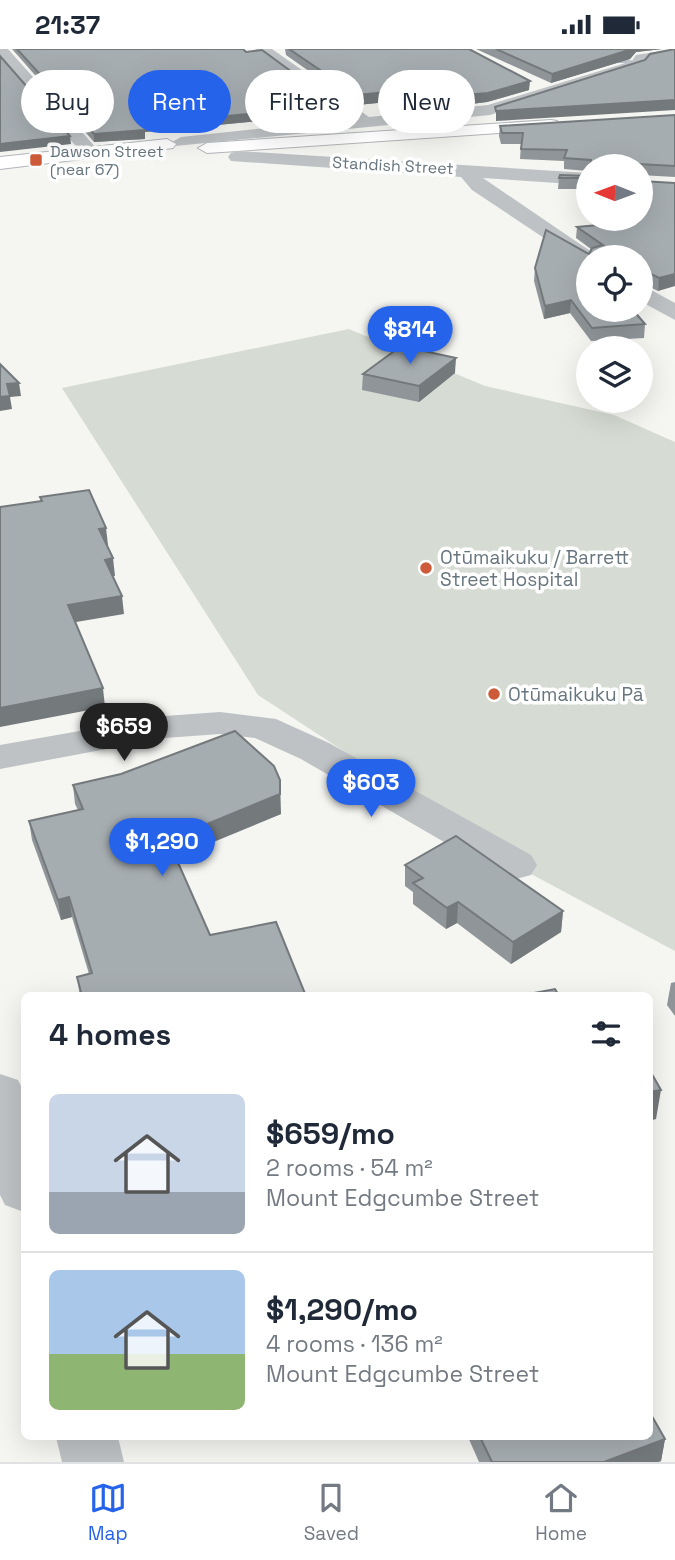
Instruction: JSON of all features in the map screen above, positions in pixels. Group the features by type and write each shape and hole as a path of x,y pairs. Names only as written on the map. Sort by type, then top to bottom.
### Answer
{"street":[{"path":"0,49 96,153"},
{"path":"262,49 367,124"},
{"path":"0,163 173,147 490,110 638,64 641,58 675,51"},
{"path":"529,81 551,92"},
{"path":"173,147 203,149 571,124"},
{"path":"203,149 265,135"},
{"name":"Standish Street","path":"203,149 576,178"},
{"path":"465,169 479,186 576,249"},
{"path":"653,300 675,313"},
{"path":"0,757 165,727 243,723 281,733 516,865"},
{"path":"0,1093 21,1177"},
{"path":"88,1440 93,1462"}],"shaded area":[{"name":"Otūmaikuku / Barrett Street Hospital","path":"349,329 485,386 576,406 576,413 614,415 675,442 675,951 533,875 258,695 62,388"}],"building":[{"path":"17,49 262,50 289,70 245,70 245,114 231,116 231,70 128,70 128,131 114,132 114,70 36,70"},
{"path":"289,49 469,49 530,81 475,94 475,70 378,70 378,93 364,94 364,70 320,70"},
{"path":"496,49 632,49 552,74"},
{"path":"675,49 675,100 496,111 495,107 645,60 650,54"},
{"path":"0,56 21,80 21,133 67,133 70,136 0,144"},
{"path":"675,115 675,166 653,165 653,154 576,154 576,159 564,158 567,150 521,149 523,133 502,133 500,126"},
{"path":"560,175 576,176 576,178 559,178"},
{"path":"653,182 675,183 675,274 659,278 653,275 653,245 603,245 583,231 653,231"},
{"path":"546,230 576,247 576,307 571,300 545,306 535,268"},
{"path":"588,322 645,324 592,328"},
{"path":"401,346 456,358 419,386 363,374"},
{"path":"0,364 19,383 7,384 10,396 0,397"},
{"path":"89,490 106,528 99,529 113,558 105,560 122,596 68,605 103,688 0,708 0,507 42,501 40,497"},
{"path":"235,731 274,766 280,780 280,794 168,840 210,935 276,922 304,992 81,992 77,977 92,973 69,897 58,900 29,821 83,809 73,785 121,774"},
{"path":"456,836 563,911 513,942 458,902 447,908 413,883 423,878 405,865"},
{"path":"653,1076 661,1090 653,1091"},
{"path":"653,1418 665,1439 604,1462 492,1462 481,1440 653,1440"}],"waterway":[{"path":"603,60 675,64"}],"place":[{"name":"Dawson Street (near 67)","path":"36,160"},
{"name":"Otūmaikuku / Barrett Street Hospital","path":"426,568"},
{"name":"Otūmaikuku Pā","path":"494,694"}]}
